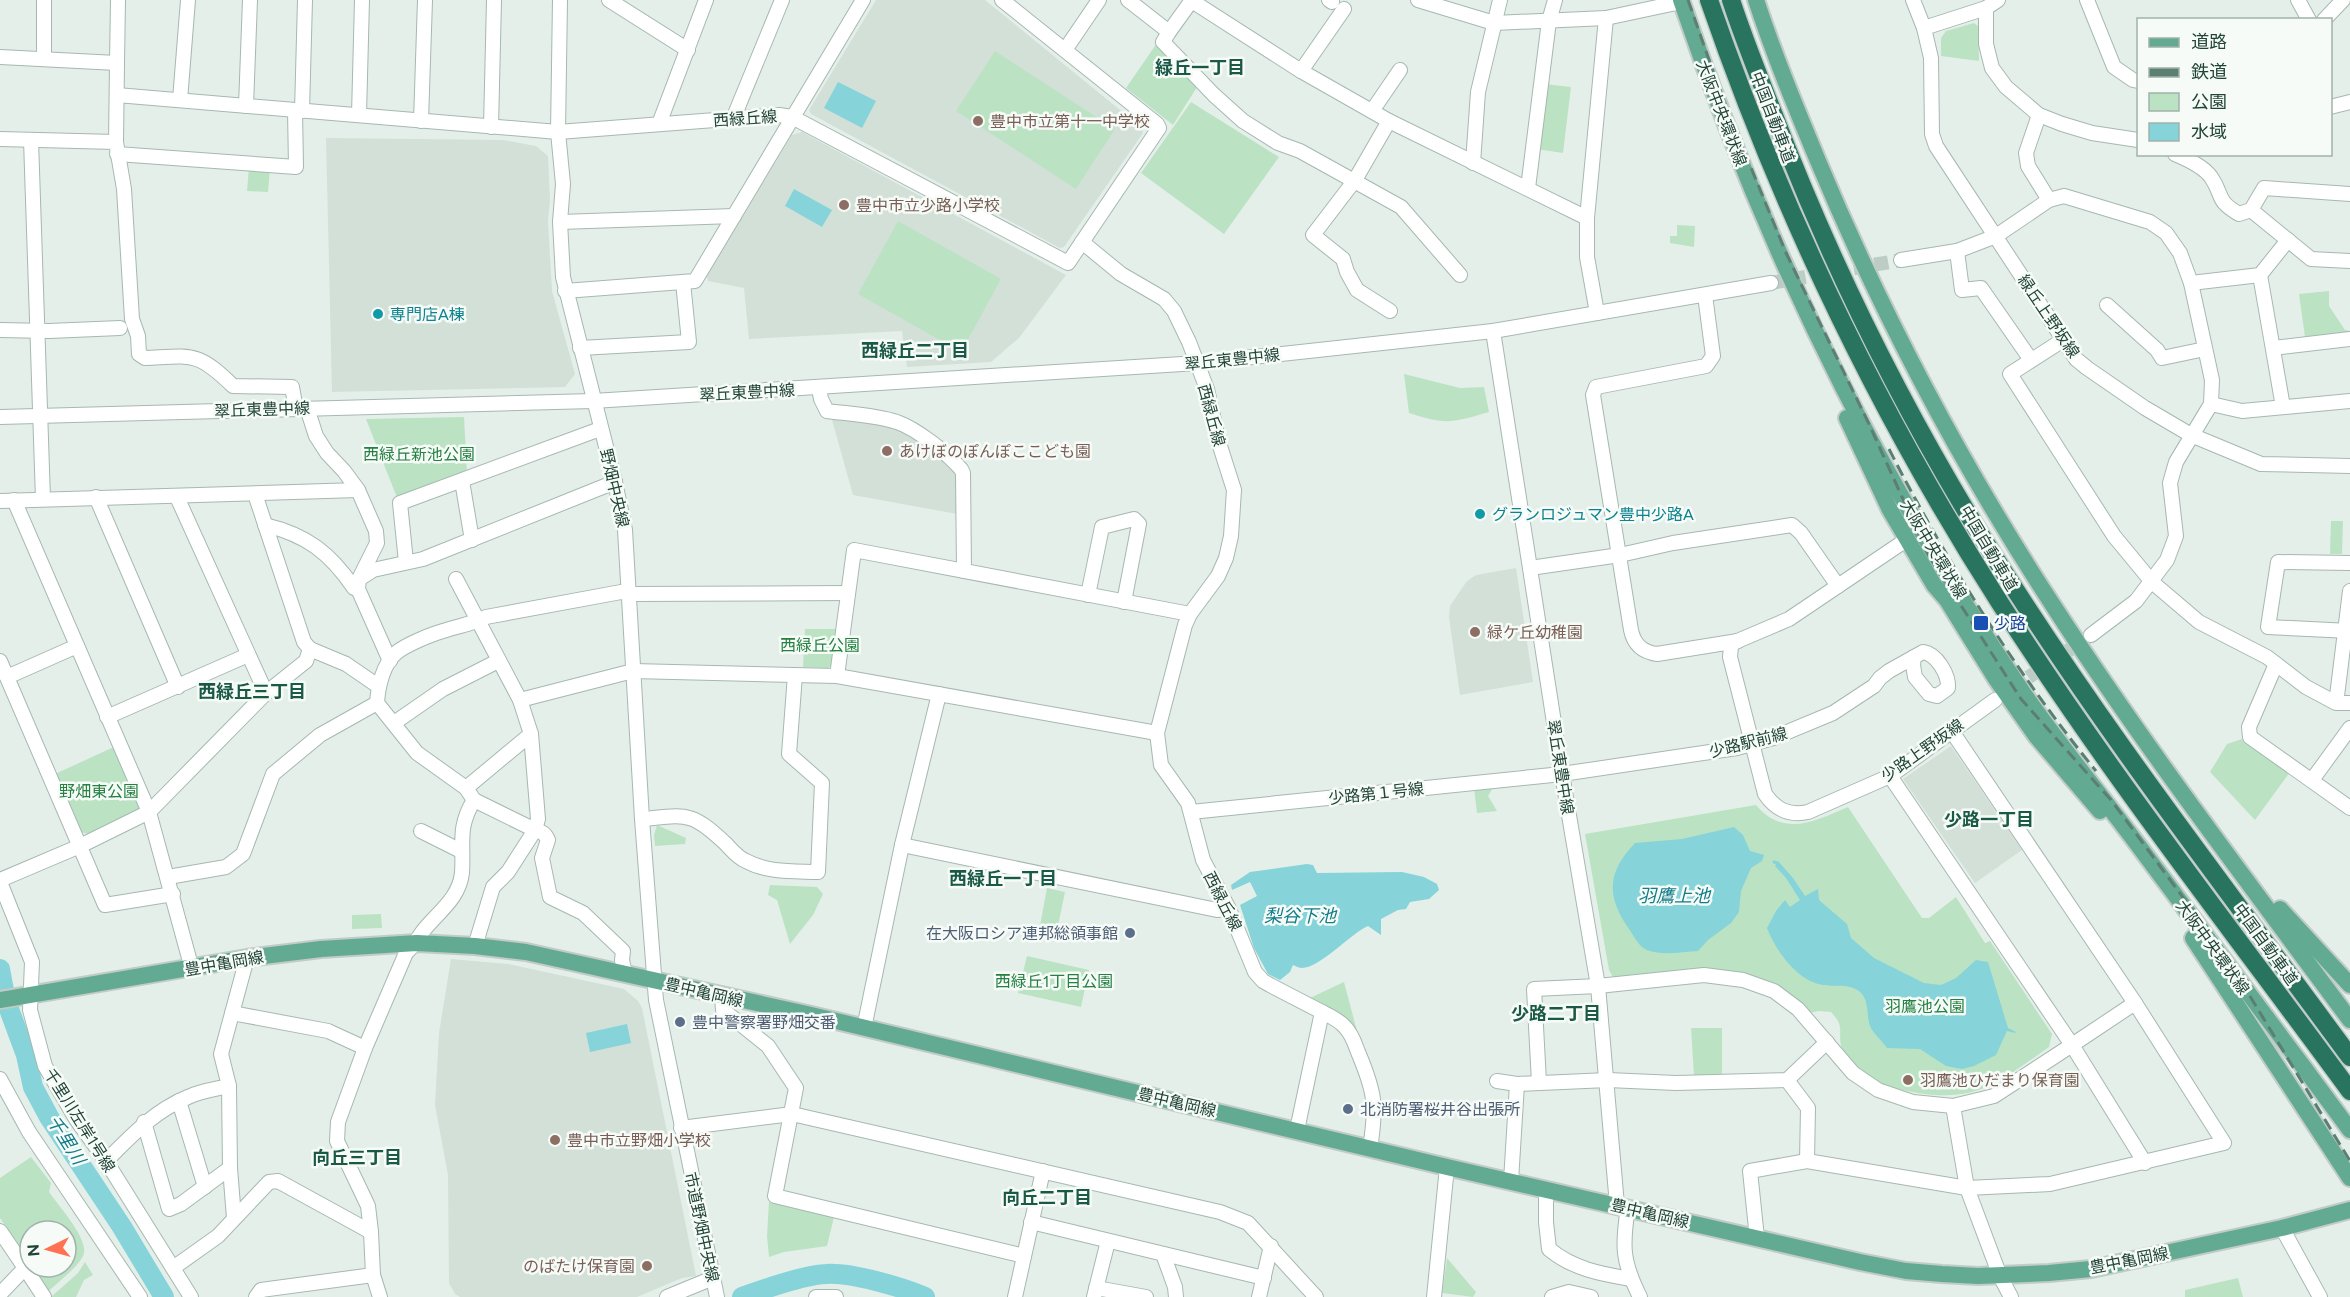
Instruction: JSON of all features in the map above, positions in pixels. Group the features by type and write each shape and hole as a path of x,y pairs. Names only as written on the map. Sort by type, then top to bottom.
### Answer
{"highway":[{"name":"中国自動車道","path":"1709,0 1754,122 1809,254 1858,356 1931,490 2001,604 2094,741 2350,1091"},
{"name":"中国自動車道","path":"1731,0 1795,171 1844,281 1950,484 2075,680 2350,1058"}],"main road":[{"path":"1756,0 1791,97 1875,291 1969,470 2058,613 2350,1020"},
{"name":"大阪中央環状線","path":"1681,1 1742,168 1781,260 1866,430 1935,553 2025,694 2350,1130"},
{"path":"1800,299 1832,390 1906,540 1934,585 1953,608 2000,685 2036,736 2098,810 2131,836"},
{"path":"2223,846 2350,986"},
{"path":"2154,867 2200,949 2350,1178"},
{"name":"豊中亀岡線","path":"0,1000 247,958 368,945 417,943 526,952 864,1028 1447,1167 1906,1271 2000,1276 2091,1269 2282,1228 2350,1210"}],"street":[{"path":"44,0 44,59"},
{"path":"118,0 117,148 124,189 132,319 138,336 139,354 145,358 191,357 210,364 233,386 292,387 316,436 358,490 376,531 377,543 359,584 390,661"},
{"path":"180,100 188,0"},
{"path":"246,106 250,0"},
{"path":"0,139 117,148 296,167 305,0"},
{"path":"359,115 362,0"},
{"path":"421,121 425,0"},
{"path":"491,127 494,0"},
{"name":"野畑中央線","path":"560,0 558,132 563,184 560,222 565,291 615,482 625,530 654,980"},
{"path":"609,0 688,50"},
{"path":"659,124 706,0"},
{"path":"733,119 782,0"},
{"path":"565,291 695,281 863,0"},
{"path":"1002,0 1157,124 1159,128 1082,242"},
{"path":"1065,50 1099,0"},
{"path":"1128,0 1169,32"},
{"path":"1418,0 1494,23 1606,18 1681,1"},
{"path":"1473,163 1478,92 1500,0"},
{"path":"1528,188 1549,21 1555,0"},
{"name":"緑丘上野坂線","path":"1912,0 1924,28 1931,58 1932,134 1936,146 2076,359 2145,408 2191,435 2261,464 2350,466"},
{"path":"2087,0 2114,67 2137,81"},
{"path":"2298,0 2308,18"},
{"path":"2326,18 2343,0"},
{"path":"1460,275 1401,207 1300,151 1278,143 1243,121 1214,95 1163,42 1192,1 1301,70 1389,121 1587,218"},
{"path":"1301,70 1335,4"},
{"path":"1924,28 1992,4 1986,44 1992,68 2007,87 2039,115 2092,133 2137,140"},
{"path":"1597,313 1587,257 1587,218 1606,18"},
{"path":"0,57 117,63"},
{"path":"1372,111 1400,70"},
{"name":"西緑丘線","path":"117,95 558,132 779,115 792,117 1068,263 1082,242 1121,274 1164,299 1174,311 1198,363 1207,389 1219,443 1232,480 1234,506 1230,542 1222,568 1190,614 1182,633 1157,734 1161,765 1184,796 1191,812 1203,860 1229,909 1258,977 1270,986 1322,1012 1340,1023 1349,1032 1369,1078 1375,1109 1370,1148"},
{"path":"2332,107 2350,102"},
{"path":"2039,115 2026,153 2028,166 2049,200"},
{"path":"1389,121 1355,180 1313,236 1343,259 1357,290 1390,311"},
{"path":"31,140 43,499"},
{"path":"2194,158 2210,176 2224,205 2239,214 2251,210 2264,188 2350,194"},
{"path":"1901,260 1957,251 1996,236 2049,200 2064,196 2150,222 2166,233 2180,253 2191,283 2212,380 2211,404 2176,462 2170,483 2176,536 2167,560 2152,582 2130,607 2091,635"},
{"path":"2251,210 2311,258 2350,261"},
{"path":"560,222 734,216"},
{"path":"2191,283 2260,275 2288,240"},
{"path":"1957,251 1962,290 1981,288 2031,360"},
{"path":"2260,275 2283,407"},
{"path":"580,348 688,342 683,282"},
{"name":"翠丘東豊中線","path":"0,417 593,400 819,388 1198,363 1492,331 1771,283"},
{"path":"1705,295 1713,356 1706,366 1596,387 1593,395 1631,630 1636,643 1657,654 1738,640 1789,619 1906,540"},
{"path":"2107,305 2157,350 2162,358 2205,349"},
{"path":"0,330 49,331 120,328"},
{"name":"翠丘東豊中線","path":"1492,331 1598,986 1622,1206 1625,1263 1633,1291"},
{"path":"2273,348 2350,339"},
{"path":"2063,340 2010,374 2115,536 2152,582 2199,622 2267,657 2306,687 2336,703 2350,703"},
{"path":"819,388 827,411 904,425 930,442 961,469 963,473 964,571"},
{"path":"2211,404 2242,411 2350,401"},
{"path":"406,562 399,503 600,429"},
{"path":"462,481 472,540"},
{"path":"265,525 286,530 309,541 334,560 354,588 373,570 423,560 615,482"},
{"path":"192,969 149,812 77,646 7,500 358,490"},
{"path":"255,494 304,642 310,649 346,664 378,686"},
{"path":"177,496 266,693"},
{"path":"96,497 178,687"},
{"path":"1088,595 1102,527 1134,519 1139,524 1124,602"},
{"path":"1530,568 1792,525 1801,533 1838,586"},
{"path":"837,676 854,550 1190,614"},
{"path":"2347,631 2268,627 2278,562 2350,563"},
{"path":"456,579 520,700 531,734 538,819 535,830 508,872 493,887 475,946"},
{"path":"2337,696 2347,631 2350,591"},
{"path":"625,974 623,951 593,920 550,897 542,858 548,840 542,832 470,794 417,753 377,703 378,686 390,661 396,653 439,632 477,622 486,616 621,592 630,594 848,593"},
{"name":"少路上野坂線","path":"1738,640 1731,646 1730,653 1765,794 1775,807 1788,813 1808,812 1890,776 1995,700"},
{"path":"7,676 77,646"},
{"path":"0,881 80,846 149,812 266,693 306,661 310,649"},
{"path":"1923,652 1932,655 1947,676 1948,688 1940,695 1932,696 1916,677 1914,657 1923,652"},
{"path":"108,717 249,655"},
{"name":"少路駅前線","path":"1562,774 1752,744 1817,721 1874,686 1884,675 1914,657"},
{"path":"394,723 443,689 498,660"},
{"path":"0,661 105,905 173,894"},
{"path":"2276,664 2249,727 2250,736 2350,808"},
{"path":"520,700 633,671 837,676 1157,734"},
{"path":"1874,686 1903,672 1916,677"},
{"path":"642,819 682,816 697,819 744,861 767,869 818,872 822,783 789,754 795,675"},
{"path":"864,1028 902,845 939,694"},
{"path":"168,877 226,867 243,854 273,774 320,735 377,703"},
{"path":"2312,780 2350,728"},
{"path":"1757,1238 1750,1171 1807,1161 1966,1188 2050,1184 2224,1143 2135,1003 1951,730"},
{"path":"380,1297 373,1275 372,1232 368,1206 337,1141 338,1122 365,1048 406,953 417,943 423,931 449,905 462,875 463,824 470,794 531,734"},
{"name":"少路第１号線","path":"1191,812 1562,774"},
{"path":"1890,776 2072,1045 2145,1163"},
{"path":"421,831 461,851"},
{"path":"902,845 1217,910 1229,909"},
{"name":"千里川左岸1号線","path":"0,881 32,963 27,995 45,1066 76,1119 106,1161 191,1297"},
{"path":"234,1218 230,1168 229,1086 221,1054 247,958"},
{"path":"1539,1082 1534,989 1598,986 1704,975 1743,980 1774,991 1798,1009 1853,1072 1878,1090 1913,1102 1953,1106 1994,1096 2135,1003"},
{"name":"市道野畑中央線","path":"654,980 681,1128 717,1297"},
{"path":"722,996 723,1010 768,1046 796,1088 775,1196 1024,1256"},
{"path":"1297,1130 1322,1012"},
{"path":"232,1013 328,1031 365,1048"},
{"path":"1497,1081 1517,1084 1608,1080 1676,1083 1787,1080 1827,1042"},
{"path":"0,1079 26,1126 140,1297"},
{"path":"1787,1080 1808,1108 1807,1161"},
{"path":"1511,1181 1517,1084"},
{"path":"106,1161 144,1122 178,1101 229,1086"},
{"path":"178,1101 205,1187"},
{"path":"1953,1106 1966,1188 2000,1276 2011,1297"},
{"path":"681,1128 792,1113 1220,1212 1248,1223 1316,1297"},
{"path":"144,1122 170,1209 181,1204 230,1168"},
{"path":"1434,1297 1447,1167"},
{"path":"1015,1297 1043,1171"},
{"path":"173,1268 218,1236 269,1182 278,1181 372,1232"},
{"path":"1546,1189 1549,1249 1558,1257 1633,1291"},
{"path":"1031,1222 1264,1278"},
{"path":"2282,1228 2320,1297"},
{"path":"0,1231 18,1258"},
{"path":"1108,1241 1095,1292 1146,1297"},
{"path":"1259,1297 1271,1246"},
{"path":"1163,1254 1175,1287 1176,1297"},
{"path":"0,1294 18,1275"},
{"path":"256,1297 261,1290 373,1275"},
{"path":"32,1279 44,1297"},
{"path":"667,1297 714,1281"},
{"path":"318,1283 320,1297"},
{"path":"1552,1297 1569,1292 1591,1297"},
{"path":"816,1297 836,1297"}],"shaded area":[{"name":"豊中市立第十一中学校","path":"876,0 985,0 1141,127 1143,133 1064,247 1060,248 811,114 809,110"},
{"name":"豊中市立少路小学校","path":"802,132 1066,275 1019,338 991,362 907,367 902,331 749,339 744,288 708,281 707,276 792,135"},
{"path":"326,138 504,140 536,146 548,156 550,200 548,221 552,291 575,374 565,387 332,392"},
{"name":"あけぼのぽんぽここども園","path":"835,415 893,424 915,437 950,465 956,473 957,514 853,495 832,420"},
{"path":"1516,568 1533,682 1460,695 1449,617 1450,606 1467,581 1476,575"},
{"path":"1951,746 2022,850 1975,883 1903,779"},
{"name":"豊中市立野畑小学校","path":"451,959 508,964 624,989 638,1001 642,1008 696,1276 682,1278 637,1297 460,1297 455,1294 449,1283 448,1175 435,1105 439,1033"}],"green space":[{"path":"1974,23 1978,26 1979,61 1941,56 1941,38 1946,31"},
{"path":"1157,43 1199,84 1173,125 1126,88"},
{"path":"995,51 1115,129 1076,189 956,111"},
{"path":"1545,84 1571,87 1563,153 1536,149"},
{"name":"豊中市立第十一中学校","path":"1191,102 1279,157 1224,234 1141,173"},
{"path":"249,167 270,169 268,192 247,191"},
{"path":"898,221 1001,279 961,352 858,294"},
{"path":"1677,225 1695,226 1694,247 1670,243 1670,236 1677,236"},
{"path":"2329,291 2329,306 2345,330 2350,331 2350,334 2305,337 2299,294"},
{"path":"1404,374 1460,388 1484,387 1489,412 1449,421 1409,413"},
{"name":"西緑丘新池公園","path":"464,417 467,474 398,500 366,419"},
{"path":"2331,521 2343,521 2342,554 2330,554"},
{"name":"西緑丘公園","path":"805,629 839,629 835,662 828,668 803,667"},
{"path":"2242,739 2290,772 2255,820 2210,772 2227,744"},
{"name":"野畑東公園","path":"116,746 142,806 139,812 88,834 81,832 55,774"},
{"path":"1494,786 1488,796 1497,811 1477,813 1474,788"},
{"name":"羽鷹池公園","path":"1756,805 1767,815 1789,824 1812,821 1848,807 1922,918 1929,918 1956,897 1985,943 1990,941 2052,1034 2049,1047 1999,1081 1984,1088 1968,1093 1930,1095 1893,1087 1865,1074 1842,1048 1840,1025 1831,1012 1809,1013 1764,985 1740,974 1714,969 1614,979 1609,970 1585,834"},
{"path":"657,825 686,838 685,844 655,846 654,835"},
{"path":"770,885 817,887 823,894 813,915 790,944 777,900 768,895"},
{"path":"1047,888 1065,892 1056,935 1039,931"},
{"path":"381,914 382,928 352,929 352,915"},
{"name":"西緑丘1丁目公園","path":"1027,956 1089,970 1081,1007 1018,993"},
{"path":"1344,982 1357,1031 1333,1011 1310,998"},
{"path":"1691,1028 1722,1028 1722,1076 1694,1076"},
{"path":"31,1157 51,1183 49,1192 69,1219 18,1219 18,1245 0,1218 0,1178"},
{"path":"769,1202 834,1217 827,1246 784,1252 769,1257 767,1236"},
{"path":"78,1232 84,1246 84,1253 79,1262"},
{"path":"1447,1258 1476,1292 1473,1297 1442,1293"},
{"path":"85,1262 93,1275 84,1280 76,1297 51,1297 71,1279 78,1279 78,1273"},
{"path":"2238,1278 2243,1297 2185,1297 2185,1290"},
{"path":"41,1279 62,1279 49,1291"}],"water":[{"path":"838,82 876,101 862,128 824,108"},
{"path":"794,189 832,210 822,227 785,206"},
{"name":"羽鷹上池","path":"1734,827 1743,835 1750,851 1764,855 1762,861 1751,868 1741,891 1739,912 1731,923 1708,940 1698,951 1666,953 1644,949 1622,917 1613,895 1615,874 1626,854 1635,843 1682,839"},
{"path":"1778,861 1805,896 1818,889 1819,900 1847,924 1851,938 1874,958 1924,983 1941,985 1956,978 1976,960 1988,962 2008,1028 2016,1032 2007,1031 1996,1055 1962,1069 1946,1066 1920,1049 1887,1048 1870,1026 1865,999 1859,991 1846,986 1814,983 1796,971 1776,946 1767,928 1785,900 1790,907 1800,900 1775,866"},
{"name":"梨谷下池","path":"1313,865 1317,873 1402,872 1424,877 1437,884 1439,890 1429,899 1410,902 1406,909 1398,910 1381,919 1381,935 1368,926 1317,963 1302,968 1293,965 1290,972 1280,980 1268,974 1254,948 1240,905 1257,896 1250,882 1232,890 1231,885 1250,872"},
{"path":"627,1024 631,1043 590,1052 586,1033"}],"waterway":[{"name":"千里川","path":"0,969 6,1001 26,1055 33,1087 49,1117 122,1227 164,1297"},
{"name":"千里川","path":"742,1297 772,1286 826,1274 848,1275 876,1281 925,1297"}],"tunnel":[{"path":"1771,283 1901,260"},
{"path":"2011,689 2087,638"}],"railway":[{"path":"1688,0 1722,97 1786,253 1868,422 1928,554 2021,699 2111,800 2196,915 2242,983 2350,1161"},
{"path":"1889,449 1934,533 1984,616 2038,696 2096,771"}],"place":[{"name":"豊中市立第十一中学校","path":"978,121"},
{"name":"豊中市立少路小学校","path":"844,205"},
{"name":"専門店A棟","path":"378,314"},
{"name":"あけぼのぽんぽここども園","path":"887,451"},
{"name":"グランロジュマン豊中少路A","path":"1480,514"},
{"name":"少路","path":"1981,623"},
{"name":"緑ケ丘幼稚園","path":"1475,632"},
{"name":"在大阪ロシア連邦総領事館","path":"1130,933"},
{"name":"豊中警察署野畑交番","path":"680,1022"},
{"name":"羽鷹池ひだまり保育園","path":"1908,1080"},
{"name":"北消防署桜井谷出張所","path":"1348,1109"},
{"name":"豊中市立野畑小学校","path":"555,1140"},
{"name":"のばたけ保育園","path":"647,1266"}],"district":[{"name":"緑丘一丁目","path":"1200,68"},
{"name":"西緑丘二丁目","path":"915,351"},
{"name":"西緑丘三丁目","path":"252,692"},
{"name":"少路一丁目","path":"1989,820"},
{"name":"西緑丘一丁目","path":"1003,879"},
{"name":"少路二丁目","path":"1556,1014"},
{"name":"向丘三丁目","path":"357,1158"},
{"name":"向丘二丁目","path":"1047,1198"}]}
